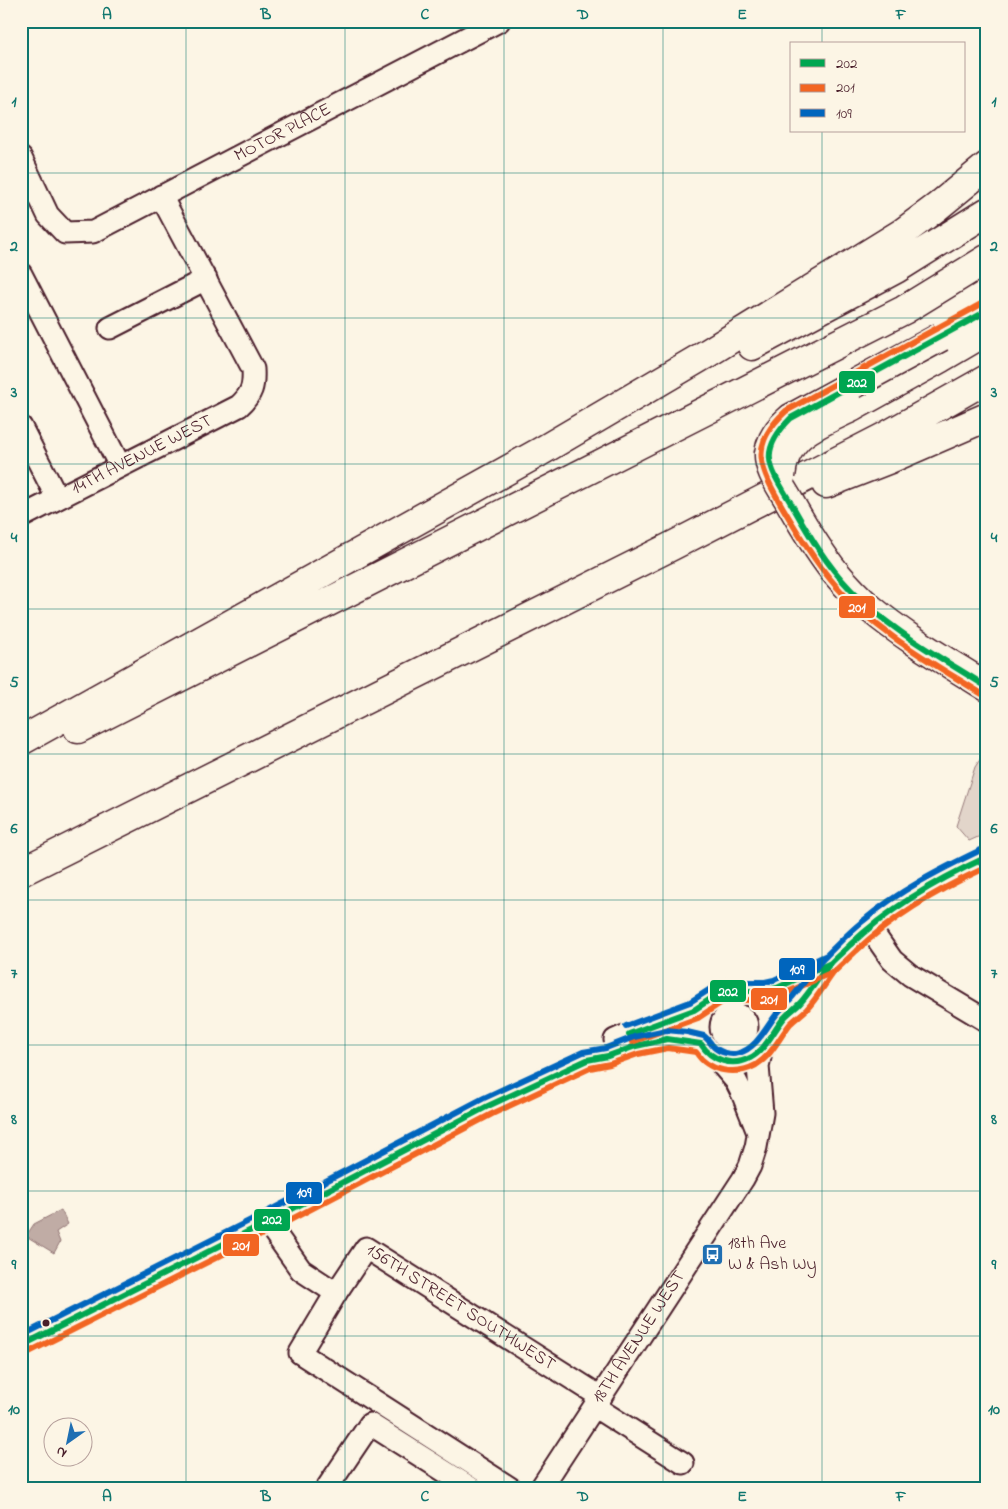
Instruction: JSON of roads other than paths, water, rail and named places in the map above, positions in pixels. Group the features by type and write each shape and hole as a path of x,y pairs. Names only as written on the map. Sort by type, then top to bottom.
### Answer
{"highway":[{"path":"21,741 538,453 703,356 902,233 987,166"},
{"path":"538,453 709,369 896,270 987,212"},
{"path":"21,758 904,310 987,259"},
{"path":"987,311 791,418 780,427 772,440 769,453 770,465 775,477 807,533 834,571 852,591 892,626 987,686"},
{"path":"784,493 781,478 782,463 788,449 797,438 987,331"},
{"path":"21,872 672,546 884,437 987,379"},
{"path":"672,546 890,459 987,416"}],"street":[{"name":"MOTOR PLACE","path":"21,158 48,215 65,233 92,232 499,21"},
{"path":"110,328 206,279 162,196"},
{"path":"21,274 120,466"},
{"name":"14TH AVENUE WEST","path":"21,517 239,406 248,398 254,382 253,369 206,279"},
{"path":"21,427 58,498"},
{"path":"709,1001 697,1022 701,1044 706,1052 717,1059 729,1063 741,1062 752,1057 765,1044 784,1018 800,1002 829,965 868,927 903,902 957,871 987,857"},
{"path":"868,927 892,960 910,975 987,1021"},
{"path":"586,1060 601,1047 626,1035 694,1010 718,994 728,991 766,991 778,988 829,965"},
{"path":"741,991 752,996 767,1010 770,1019 770,1029 765,1044"},
{"path":"21,1346 267,1222 488,1106 586,1060 608,1056 636,1046 667,1039 701,1044"},
{"name":"18TH AVENUE WEST","path":"541,1488 750,1166 762,1113 758,1066 765,1044"},
{"path":"717,1059 736,1081 758,1132"},
{"path":"267,1222 301,1270 336,1293 300,1353 510,1488"},
{"name":"156TH STREET SOUTHWEST","path":"336,1293 366,1248 598,1402"},
{"path":"598,1402 683,1463"},
{"path":"327,1488 370,1424 471,1488"}],"place":[{"name":"18th Ave W & Ash Wy","path":"712,1254"}]}
